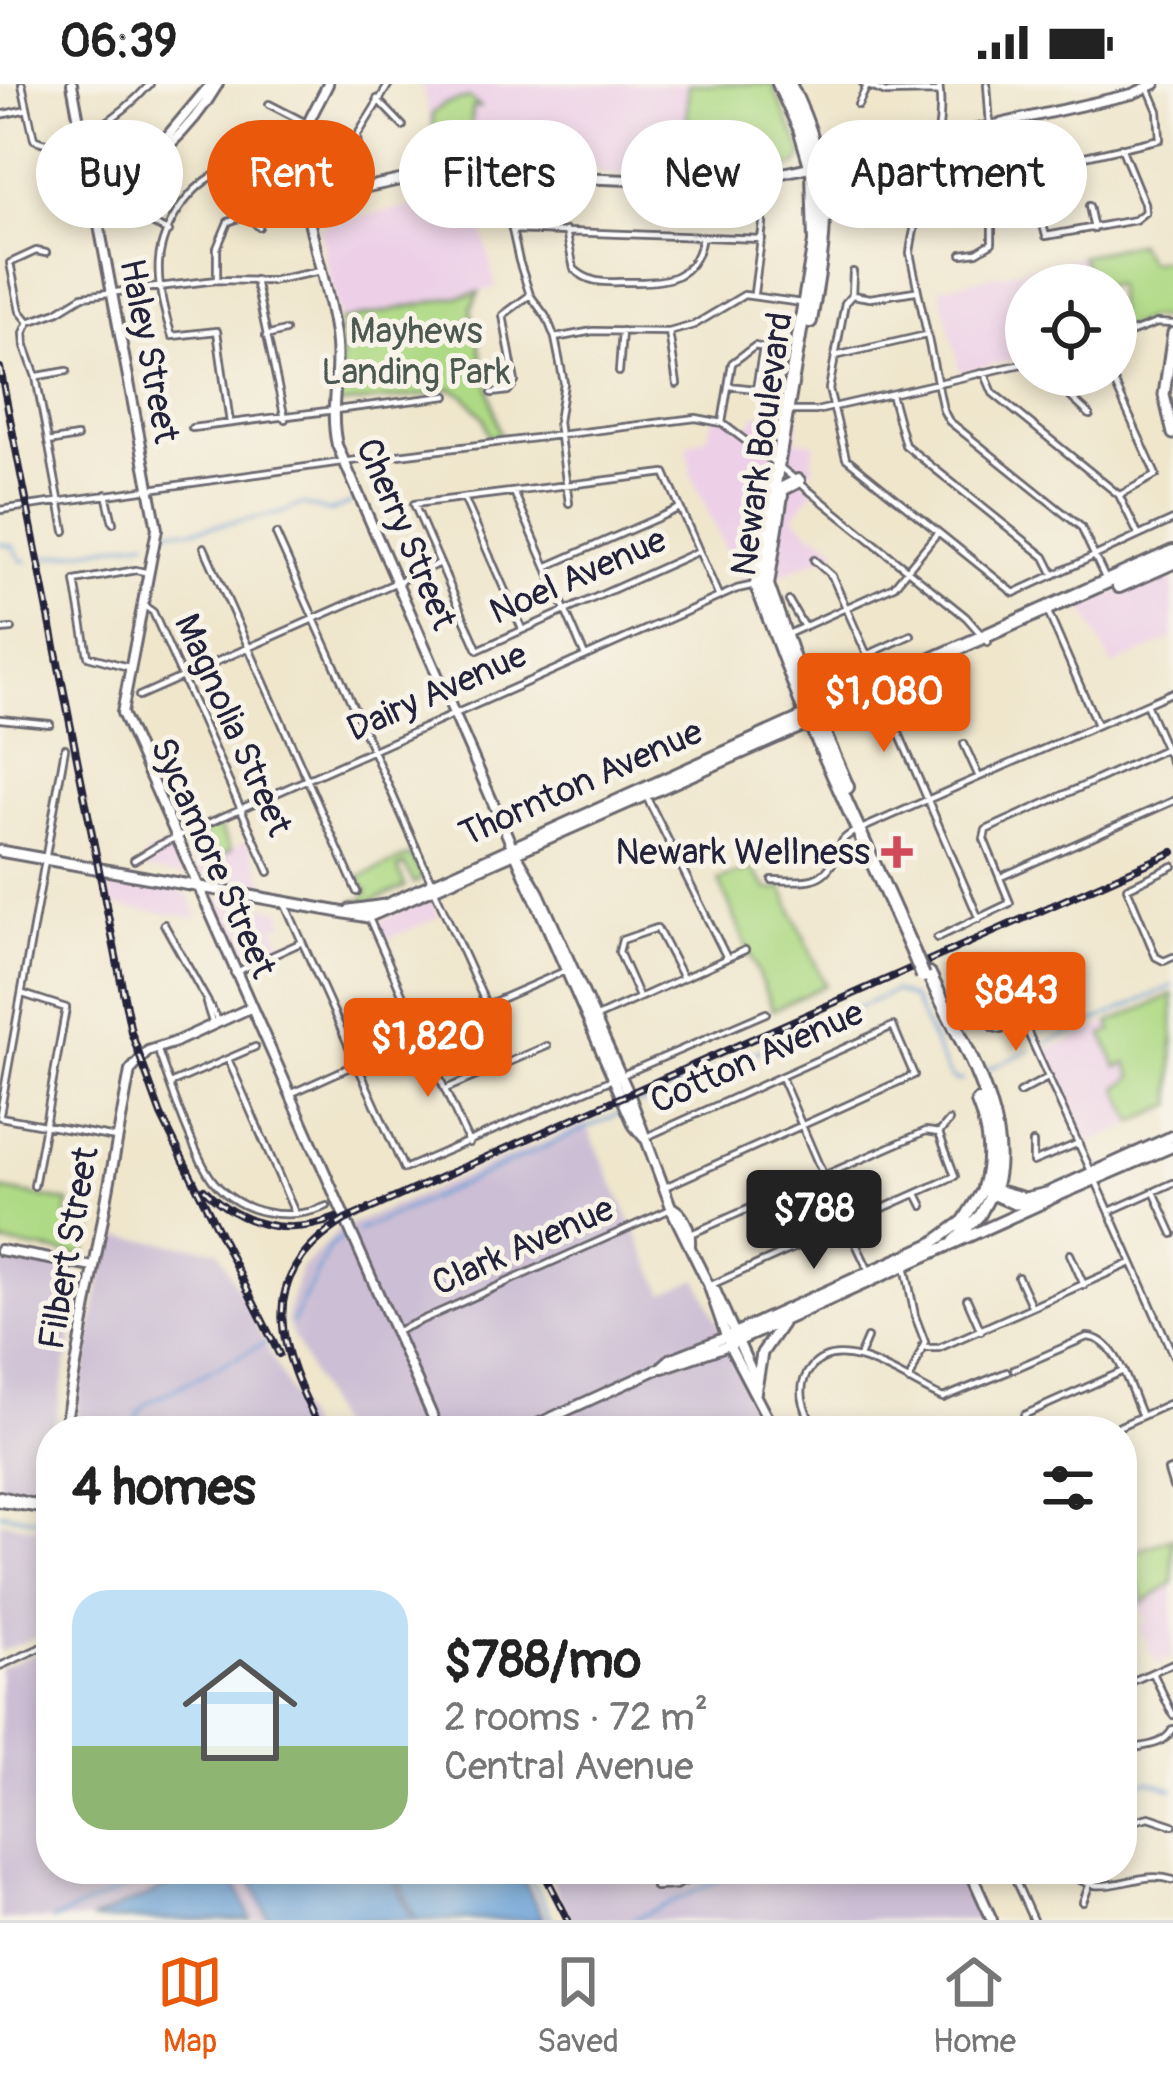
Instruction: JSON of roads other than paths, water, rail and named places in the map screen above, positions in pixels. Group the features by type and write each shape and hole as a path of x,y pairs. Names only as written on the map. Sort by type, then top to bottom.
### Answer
{"main road":[{"name":"Newark Boulevard","path":"779,84 807,145"},
{"name":"Newark Boulevard","path":"788,84 807,131"},
{"name":"Newark Boulevard","path":"809,304 815,228"},
{"name":"Newark Boulevard","path":"823,228 782,469 756,585 926,975 993,1116 999,1150 990,1190"},
{"path":"1173,329 1164,395 1173,434"},
{"name":"Newark Boulevard","path":"756,585 782,489 782,446 791,411"},
{"path":"766,457 782,446"},
{"path":"782,489 798,482"},
{"name":"Thornton Avenue","path":"1048,613 1173,552"},
{"name":"Thornton Avenue","path":"0,851 340,914 367,914 813,718 879,684 1173,562"},
{"name":"Thornton Avenue","path":"433,886 499,861 514,850 532,847 644,793"},
{"path":"903,1261 935,1252 1049,1200 1173,1136"},
{"path":"990,1190 1025,1198 1047,1193 1173,1146"},
{"path":"990,1190 1026,1205 1049,1200"},
{"path":"935,1252 968,1228 990,1190"},
{"path":"732,1339 903,1261 952,1231 990,1190"},
{"path":"732,1339 784,1321 871,1276"},
{"path":"756,1388 762,1354 784,1321"}],"street":[{"path":"22,84 36,136"},
{"name":"Haley Street","path":"72,84 79,120"},
{"path":"136,84 143,91"},
{"path":"111,120 149,84"},
{"path":"183,129 215,84"},
{"name":"Cherry Street","path":"310,120 328,84"},
{"path":"366,120 389,84"},
{"path":"987,84 990,120"},
{"path":"858,105 865,85 886,93 940,88 939,120"},
{"path":"1017,120 1150,85 1160,139 1087,155"},
{"path":"377,99 399,122"},
{"path":"269,104 300,120"},
{"path":"0,115 27,109"},
{"path":"1044,228 1046,236 1094,229 1135,220 1145,212 1121,147"},
{"path":"207,182 193,191 161,249 160,287 172,336 217,332 230,423"},
{"path":"1089,206 1094,229"},
{"name":"Haley Street","path":"99,228 148,488"},
{"path":"161,228 169,232"},
{"path":"217,280 217,248 225,228"},
{"name":"Cherry Street","path":"313,228 337,350 332,413 342,461 709,1286 720,1323 768,1416"},
{"path":"754,294 761,228"},
{"path":"915,228 910,254 915,291 949,421 1081,527 1107,583"},
{"path":"962,254 992,243 992,228"},
{"path":"569,503 560,434 564,382 555,338 530,295 512,230 761,239"},
{"path":"566,231 574,269 590,282 674,280 692,266 703,237"},
{"path":"29,322 20,311 10,263 36,251 46,253"},
{"path":"65,531 36,376 25,346 29,322 82,296 322,271"},
{"path":"853,272 852,295 844,302 829,389 846,458 1014,593 1173,520"},
{"path":"255,280 285,419"},
{"path":"852,295 870,298 915,291"},
{"path":"555,338 593,331 669,332 703,320 736,297 754,294 809,304"},
{"path":"492,393 508,391 515,382 503,315 530,295"},
{"path":"1137,330 1156,323 1173,329"},
{"path":"619,372 622,331"},
{"path":"266,336 285,332"},
{"path":"669,332 676,384"},
{"path":"835,356 926,335"},
{"path":"722,423 728,386 733,362 754,346 762,348 756,389 728,386"},
{"path":"791,411 832,407 1005,368"},
{"path":"36,376 68,370"},
{"path":"984,372 993,393 1119,495 1138,535"},
{"path":"891,394 904,445 1045,557 1054,576"},
{"path":"1069,396 1090,416"},
{"path":"1119,495 1156,475 1120,396"},
{"path":"192,428 447,397"},
{"path":"0,510 342,461 696,418 722,423 986,638"},
{"path":"48,442 77,437"},
{"path":"139,696 440,562 414,504 665,473 719,597"},
{"name":"Sycamore Street","path":"148,488 157,529 122,713 433,1416"},
{"path":"514,492 585,656"},
{"path":"106,494 113,523"},
{"path":"464,499 522,629"},
{"path":"546,567 680,508"},
{"path":"781,637 886,591 938,532"},
{"path":"276,534 486,1004"},
{"path":"204,547 358,892"},
{"name":"Noel Avenue","path":"440,562 478,650 699,551"},
{"path":"814,560 832,576 979,919"},
{"path":"130,667 88,656 75,581 136,570 149,573"},
{"name":"Dairy Avenue","path":"134,860 454,713 756,585"},
{"path":"789,601 804,627"},
{"name":"Magnolia Street","path":"143,604 153,612 269,872"},
{"path":"1048,613 1097,725"},
{"path":"0,630 12,628"},
{"path":"868,655 910,635"},
{"path":"772,880 820,877 843,838 1173,692"},
{"path":"1146,704 1173,766"},
{"path":"0,719 50,724"},
{"path":"964,744 979,778"},
{"path":"65,748 0,1115 116,1138"},
{"path":"937,938 1010,903 984,839 986,830 1166,749"},
{"path":"644,793 727,958"},
{"path":"1001,876 1173,800"},
{"path":"499,861 522,867 532,847"},
{"path":"1173,880 1170,867 1127,888 1156,957 1164,961 1173,957"},
{"path":"285,904 404,1169 766,1013"},
{"path":"367,914 422,1031"},
{"path":"164,924 216,1023"},
{"path":"639,998 619,952 622,940 657,928 683,978"},
{"path":"234,973 300,943"},
{"path":"591,1020 745,950"},
{"path":"1003,964 1003,978 1173,1355"},
{"path":"469,1142 423,1041 416,1040 422,1031 568,970"},
{"path":"1003,978 985,985 983,991 993,1028 1001,1030 1023,1021"},
{"path":"22,993 66,1007 34,1186"},
{"path":"140,1061 250,1008"},
{"name":"Cotton Avenue","path":"644,1138 892,1026 914,1075 803,1127"},
{"path":"140,1061 156,1046 176,1042"},
{"path":"289,1094 405,1042"},
{"path":"445,1089 548,1046"},
{"path":"170,1084 255,1047"},
{"path":"158,1051 214,1182 253,1209 296,1216 326,1206"},
{"path":"228,1059 296,1216"},
{"name":"Filbert Street","path":"67,1416 116,1138 130,1076 140,1061"},
{"path":"781,1077 824,1177"},
{"path":"1019,1093 1049,1077"},
{"path":"939,1133 949,1121"},
{"path":"665,1186 803,1127"},
{"path":"690,1246 691,1234 926,1131 939,1133"},
{"path":"709,1286 955,1176 939,1133"},
{"path":"1033,1143 1033,1162 1079,1143"},
{"path":"1110,1211 1173,1183"},
{"path":"1154,1192 1173,1234"},
{"path":"917,1195 922,1206"},
{"name":"Cherry Street","path":"673,1208 691,1234"},
{"name":"Clark Avenue","path":"395,1332 673,1208"},
{"path":"847,1226 871,1276"},
{"path":"72,1264 87,1257 98,1242"},
{"path":"0,1250 93,1268"},
{"path":"1070,1254 1084,1285"},
{"path":"903,1261 925,1348 909,1382"},
{"path":"925,1348 939,1348 981,1331 1132,1263"},
{"path":"72,1264 90,1287"},
{"path":"1018,1276 1032,1307"},
{"name":"Cherry Street","path":"709,1286 715,1289 748,1387 756,1388"},
{"path":"967,1299 981,1331"},
{"path":"712,1346 720,1323"},
{"path":"812,1416 801,1390 809,1370 827,1356 859,1357 948,1398 1094,1336 1108,1344 1142,1416"},
{"path":"859,1357 867,1338"},
{"path":"555,1416 732,1339"},
{"path":"712,1346 737,1361"},
{"path":"1024,1415 1121,1372"},
{"path":"1137,1418 1173,1402"},
{"path":"1173,1469 1168,1472 1173,1486"},
{"path":"0,1499 36,1505"},
{"path":"0,1666 36,1650"},
{"path":"1137,1678 1173,1664"},
{"path":"1153,1672 1173,1715"},
{"path":"1137,1747 1167,1739 1173,1729"},
{"path":"1167,1739 1173,1746"},
{"path":"1137,1820 1149,1817 1173,1825"},
{"path":"1137,1879 1173,1880"},
{"path":"655,1887 679,1884"},
{"path":"976,1884 992,1920"},
{"path":"1017,1884 1033,1920"},
{"path":"1086,1884 1107,1888 1120,1884"},
{"path":"1083,1902 1089,1886"}],"water":[{"path":"174,1884 236,1884 251,1920 91,1920"},
{"path":"253,1884 396,1884 412,1920 269,1920"},
{"path":"400,1884 526,1884 544,1920 416,1920"}],"waterway":[{"path":"166,529 192,530 282,513 302,504 329,512 351,503"},
{"path":"43,558 147,540"},
{"path":"0,544 13,546 22,561 27,561"},
{"path":"1042,1045 1173,986"},
{"path":"639,1104 895,991 913,999 947,1072 954,1080 962,1080"},
{"path":"983,1071 1031,1050"},
{"path":"358,1231 618,1114"},
{"path":"292,1323 330,1246 343,1237"},
{"path":"138,1416 147,1403 265,1343"},
{"path":"0,1513 36,1519"},
{"path":"1137,1784 1148,1781 1173,1789"},
{"path":"52,1920 137,1884"},
{"path":"534,1884 552,1920"},
{"path":"632,1920 712,1884"}],"railway":[{"path":"0,368 131,1032 161,1115 279,1354"},
{"path":"314,1416 286,1344 285,1292 296,1267 315,1243 345,1220 1173,852"},
{"path":"204,1189 233,1212 266,1224 300,1227 336,1218"},
{"path":"550,1884 568,1920"}],"place":[{"name":"Newark Wellness","path":"897,852"}],"park label":[{"name":"Mayhews Landing Park","path":"416,352"}]}
